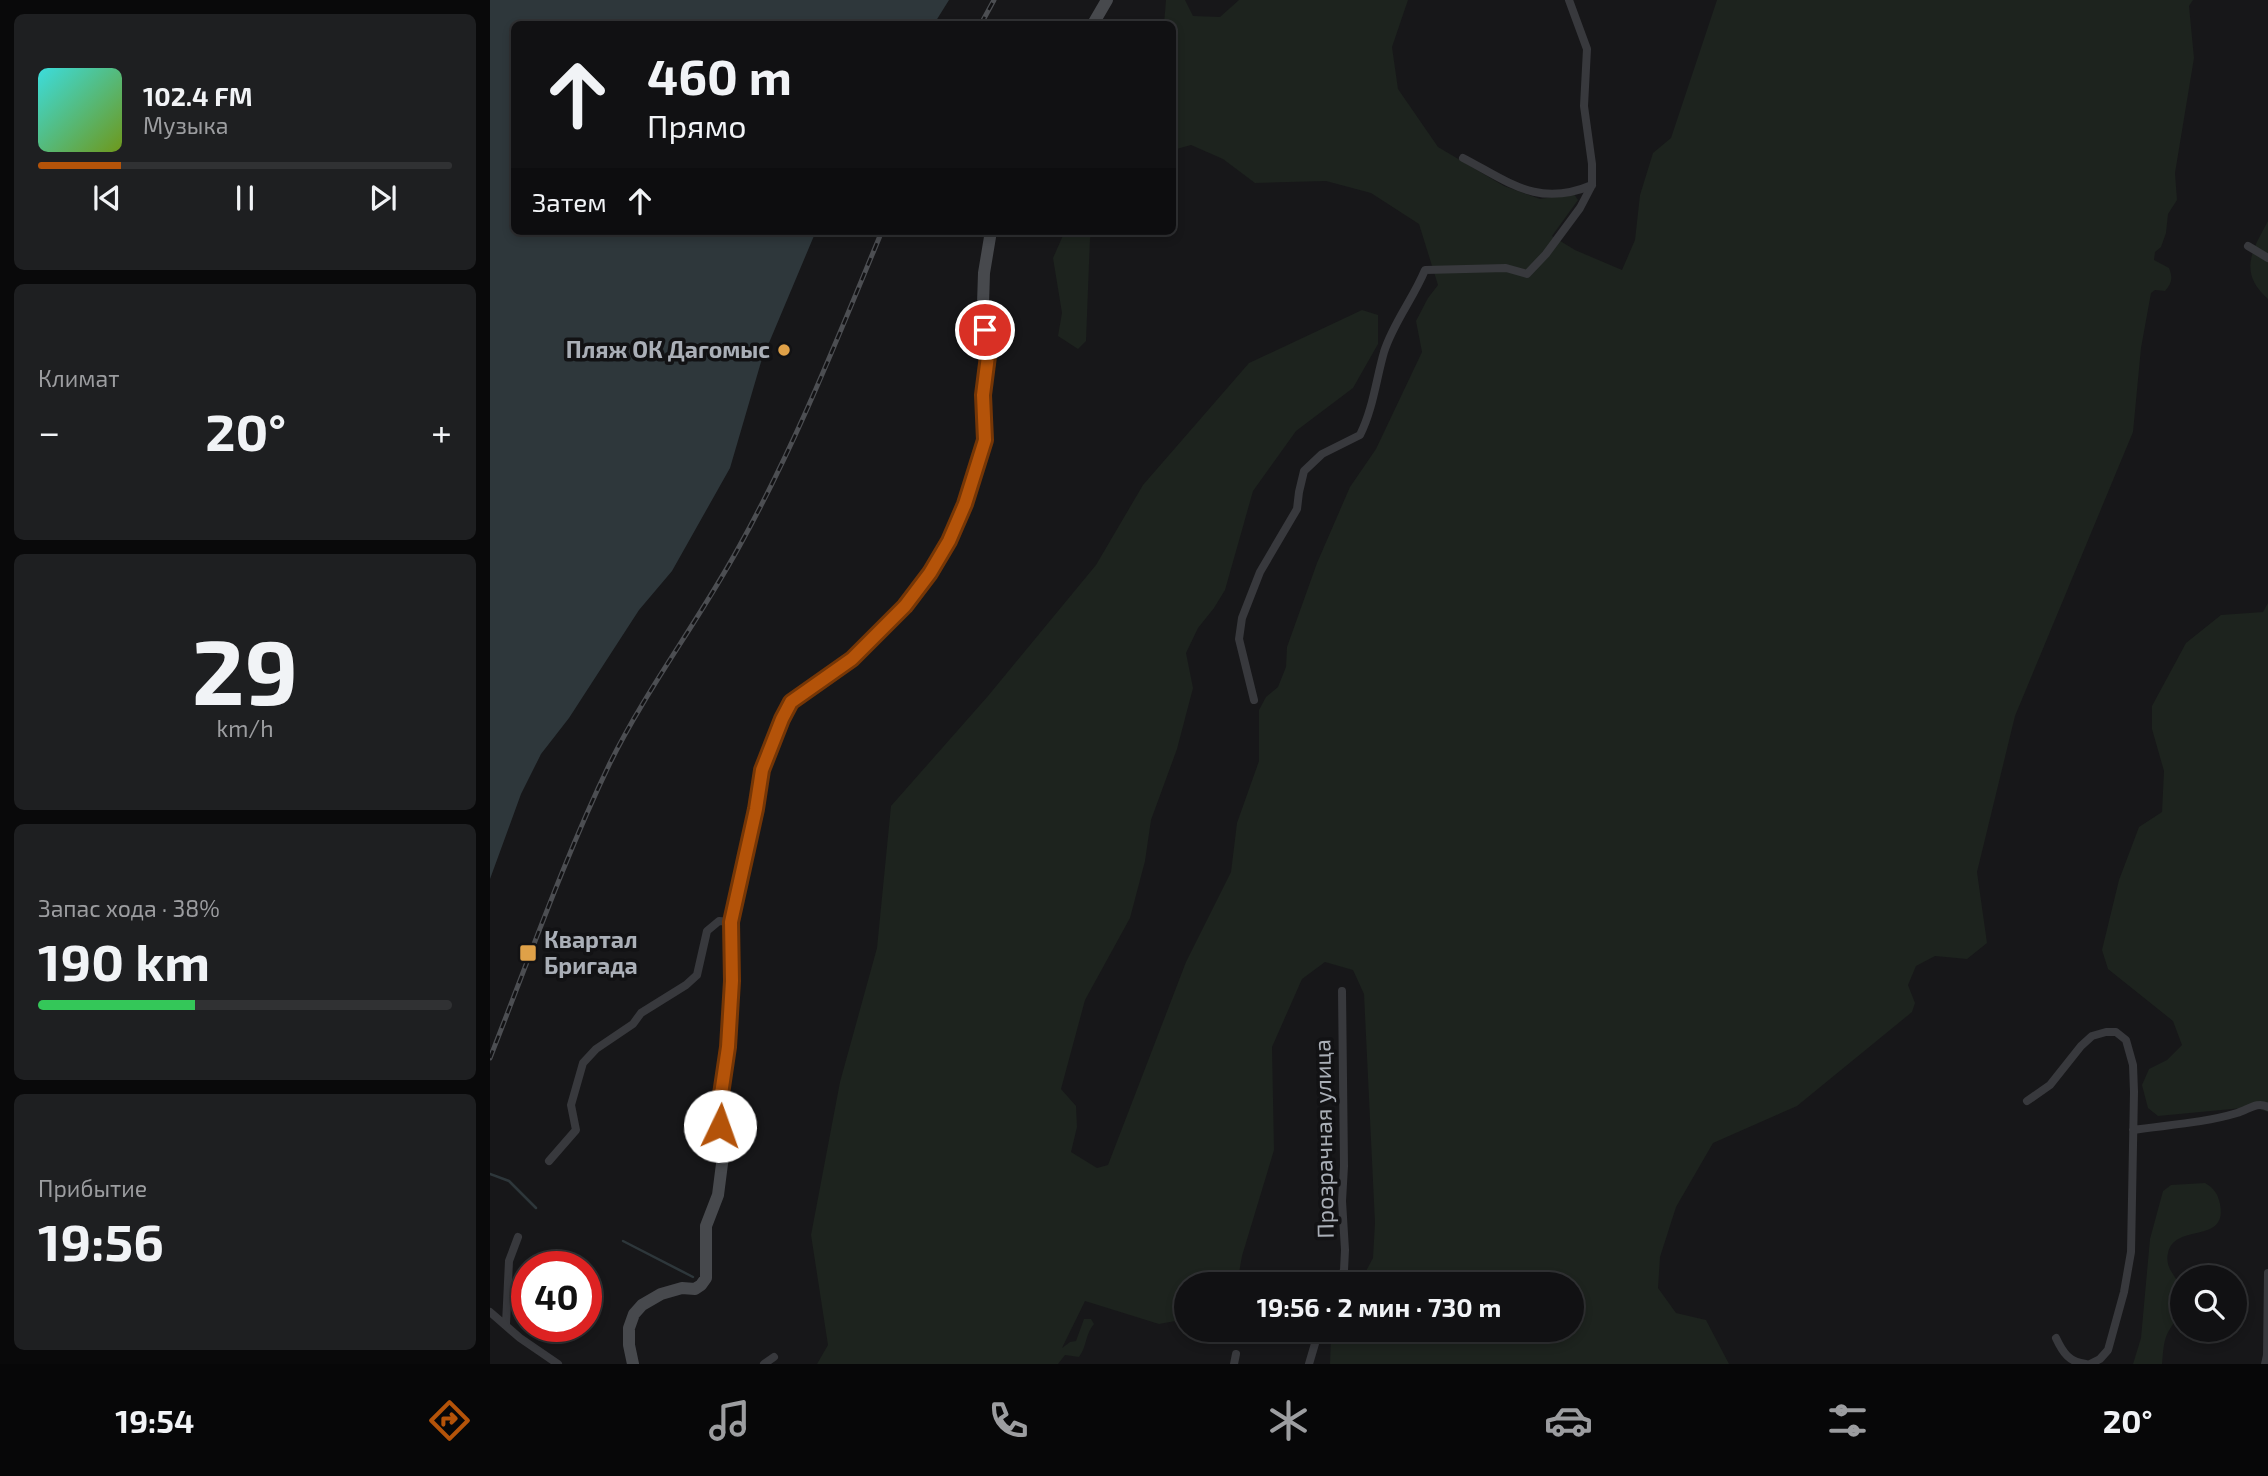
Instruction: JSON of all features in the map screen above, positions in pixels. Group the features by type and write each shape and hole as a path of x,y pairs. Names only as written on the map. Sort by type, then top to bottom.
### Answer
{"street":[{"path":"1095,21 1107,0"},
{"path":"1254,700 1239,639 1242,618 1251,595 1266,561 1297,509 1304,471 1322,454 1360,435 1375,391 1384,352 1425,271 1506,268 1527,274 1546,254 1580,208 1592,185 1592,164 1584,106 1587,49 1569,0"},
{"path":"1463,158 1523,190 1542,195 1568,192 1592,185"},
{"path":"633,1364 629,1328 634,1314 642,1305 661,1294 682,1288 695,1289 701,1286 706,1278 706,1226 718,1195 723,1156 720,1101 728,1047 732,981 731,922 762,770 791,702 852,659 905,606 930,573 949,541 967,497 985,440 983,395 988,356 983,304 984,273 990,235"},
{"path":"2248,246 2268,258"},
{"path":"549,1161 576,1130 571,1105 583,1063 596,1049 633,1024 641,1013 691,980 700,968 707,931 719,921 731,922"},
{"name":"Прозрачная улица","path":"1342,992 1343,1272"},
{"path":"2027,1101 2050,1085 2092,1036 2106,1031 2116,1032 2126,1040 2133,1065 2133,1130 2131,1252 2124,1292 2108,1350 2100,1359 2088,1364 2077,1363 2064,1355 2056,1338"},
{"path":"2133,1130 2221,1117 2264,1104 2268,1107"},
{"path":"506,1324 509,1261 518,1237"},
{"path":"2264,1364 2267,1354 2268,1273"},
{"path":"490,1312 520,1338 558,1364"},
{"path":"1309,1364 1315,1342"},
{"path":"1234,1364 1236,1354"},
{"path":"764,1364 774,1357"}],"shaded area":[{"path":"490,0 949,0 936,21 511,21 511,235 814,235 761,362 730,468 672,571 639,610 569,718 541,754 521,794 490,879"},
{"path":"1166,0 1185,0 1193,16 1220,17 1239,0 1408,0 1392,47 1398,89 1438,147 1504,186 1540,199 1574,194 1578,200 1552,236 1575,250 1622,270 1635,240 1640,195 1653,153 1671,138 1717,0 2193,0 2189,6 2194,58 2175,173 2177,200 2168,214 2166,233 2161,247 2155,252 2154,260 2169,268 2171,280 2165,291 2155,290 2151,293 2141,348 2133,432 2015,716 1977,872 1987,943 1967,959 1935,956 1916,966 1908,985 1915,1003 1912,1012 1797,1106 1713,1143 1676,1207 1660,1257 1658,1288 1676,1313 1706,1320 1729,1364 1330,1364 1331,1342 1584,1342 1584,1272 1365,1272 1373,1258 1375,1223 1364,994 1353,970 1325,962 1302,979 1272,1047 1274,1150 1239,1272 1174,1272 1174,1321 1159,1324 1085,1301 1062,1348 1076,1341 1084,1319 1091,1319 1094,1324 1079,1357 1065,1355 1058,1364 817,1364 828,1345 811,1235 840,1082 877,948 891,806 988,696 1096,565 1143,485 1249,363 1362,310 1378,315 1378,344 1353,388 1296,431 1253,491 1225,590 1198,628 1186,653 1193,688 1177,749 1151,820 1145,861 1130,918 1085,1000 1061,1089 1076,1106 1077,1127 1071,1152 1097,1168 1108,1165 1186,962 1231,872 1237,823 1259,761 1259,710 1266,697 1278,687 1286,667 1287,647 1317,563 1350,487 1376,449 1422,352 1416,321 1438,285 1419,224 1371,193 1326,181 1255,183 1223,159 1191,145 1176,149 1176,21 1164,21"},
{"path":"2268,221 2268,299 2253,280 2251,261"},
{"path":"1063,235 1092,235 1086,341 1078,349 1058,336 1062,313 1053,258"},
{"path":"2268,603 2268,1112 2253,1107 2158,1116 2148,1108 2142,1085 2149,1069 2167,1060 2182,1045 2173,1021 2108,969 2102,950 2119,880 2139,827 2162,812 2164,771 2152,729 2152,706 2186,643 2221,615 2263,612"},
{"path":"2205,1183 2217,1194 2220,1217 2216,1225 2180,1238 2173,1244 2167,1259 2170,1269 2170,1330 2166,1337 2162,1364 2133,1364 2141,1338 2150,1239 2163,1191 2171,1185"}],"waterway":[{"path":"490,1174 509,1181 536,1208"},
{"path":"623,1241 693,1277"}],"railway":[{"path":"983,21 994,0"},
{"path":"490,1058 562,872 610,763 640,708 724,573 780,468 816,390 880,235"}],"place":[{"name":"Пляж ОК Дагомыс","path":"784,350"},
{"name":"Квартал Бригада","path":"528,953"}],"route":[{"path":"720,1126 732,981 731,922 762,770 791,702 852,659 905,606 930,573 949,541 965,504 985,440 983,395 988,356 985,330"}]}
